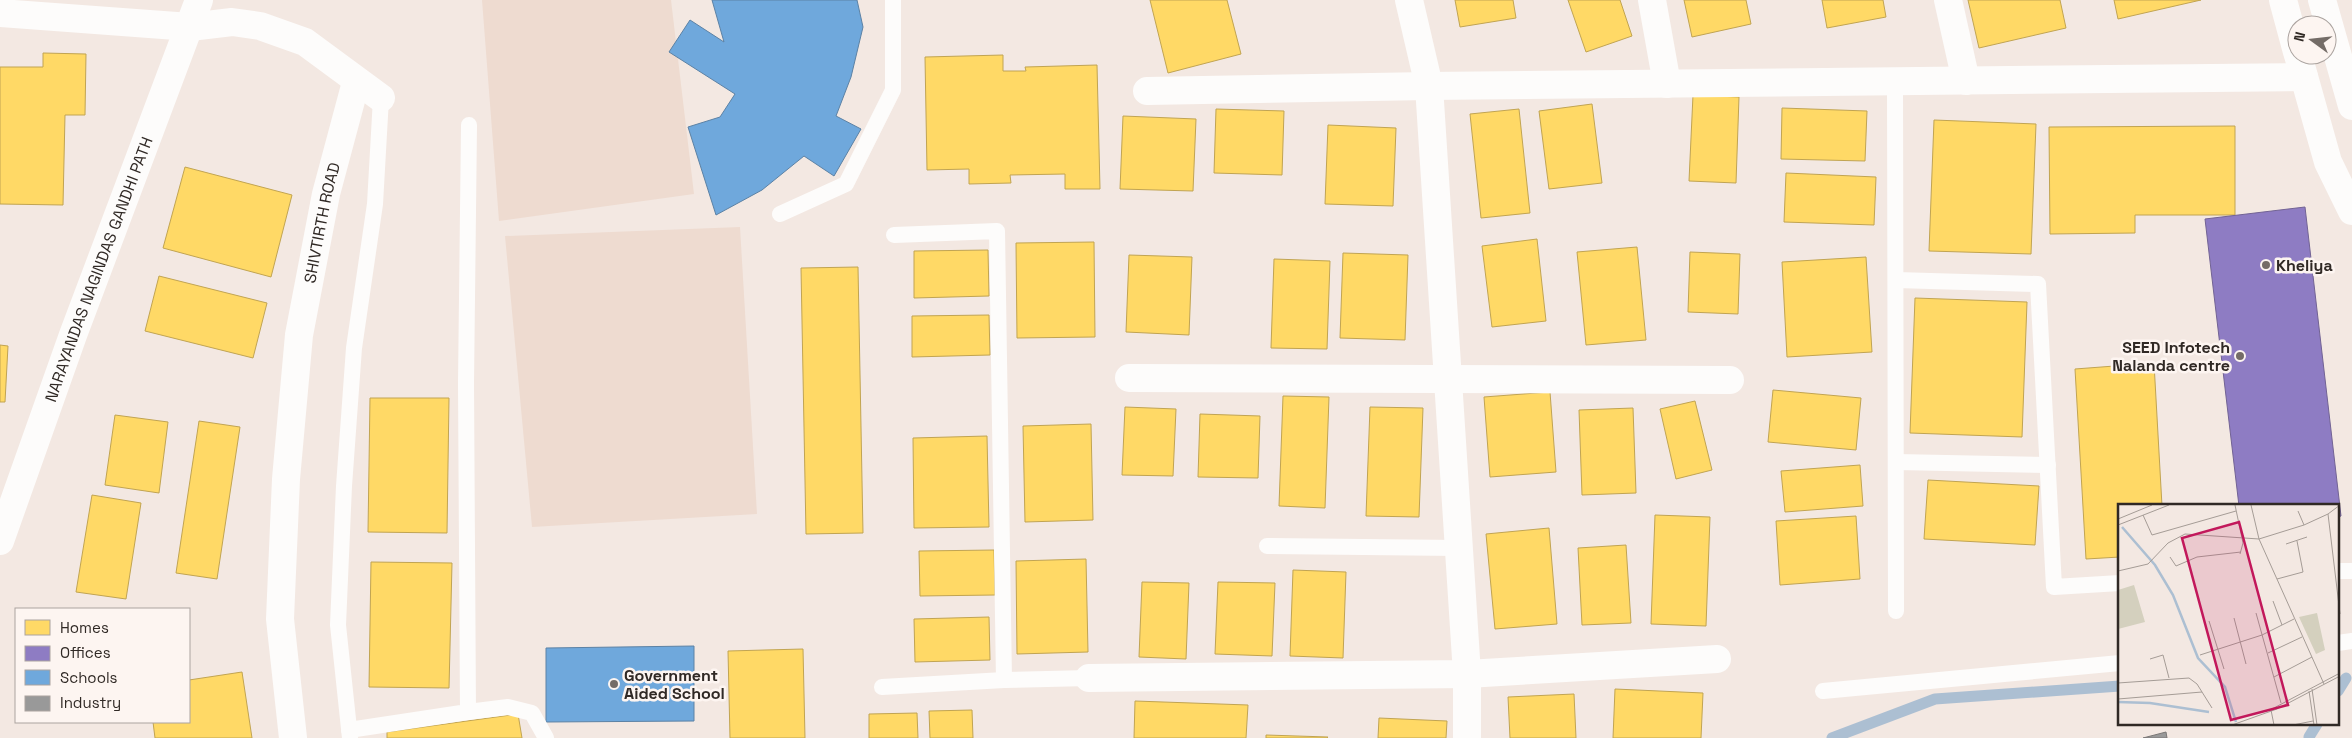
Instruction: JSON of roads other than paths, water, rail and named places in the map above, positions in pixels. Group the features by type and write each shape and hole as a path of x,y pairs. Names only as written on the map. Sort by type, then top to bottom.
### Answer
{"street":[{"name":"NARAYANDAS NAGINDAS GANDHI PATH","path":"0,541 73,335 199,0"},
{"path":"1409,0 1429,86 1467,674 1467,738"},
{"path":"1652,0 1667,84"},
{"path":"1948,0 1966,80"},
{"path":"2282,0 2287,17"},
{"path":"2322,0 2352,106"},
{"path":"0,13 190,27 232,22 260,26 305,42 356,82 381,98"},
{"path":"1147,91 1966,80 2287,62"},
{"path":"2301,65 2328,162 2352,212"},
{"name":"SHIVTIRTH ROAD","path":"293,738 280,619 286,479 299,335 326,194 356,82"},
{"path":"1129,378 1730,380"},
{"path":"1090,678 1467,674 1718,659"}],"lane":[{"path":"780,214 846,184 893,90 893,0"},
{"path":"1895,81 1896,611"},
{"path":"381,98 375,204 354,348 344,486 338,625 350,734 468,712 508,707 532,713 546,738"},
{"path":"468,712 466,384 469,125"},
{"path":"894,235 997,231 1004,680"},
{"path":"1896,280 2038,284 2054,587 2118,583"},
{"path":"1896,462 2048,466"},
{"path":"1267,546 1458,548"},
{"path":"1823,691 2118,663"},
{"path":"882,687 1004,680 1090,678"}],"waterway":[{"path":"2340,688 2346,678"},
{"path":"1832,738 1935,699 2118,686"},
{"path":"2309,737 2316,726"}],"place":[{"name":"Kheliya","path":"2266,265"},
{"name":"SEED Infotech Nalanda centre","path":"2240,356"},
{"name":"Government Aided School","path":"614,684"}]}
